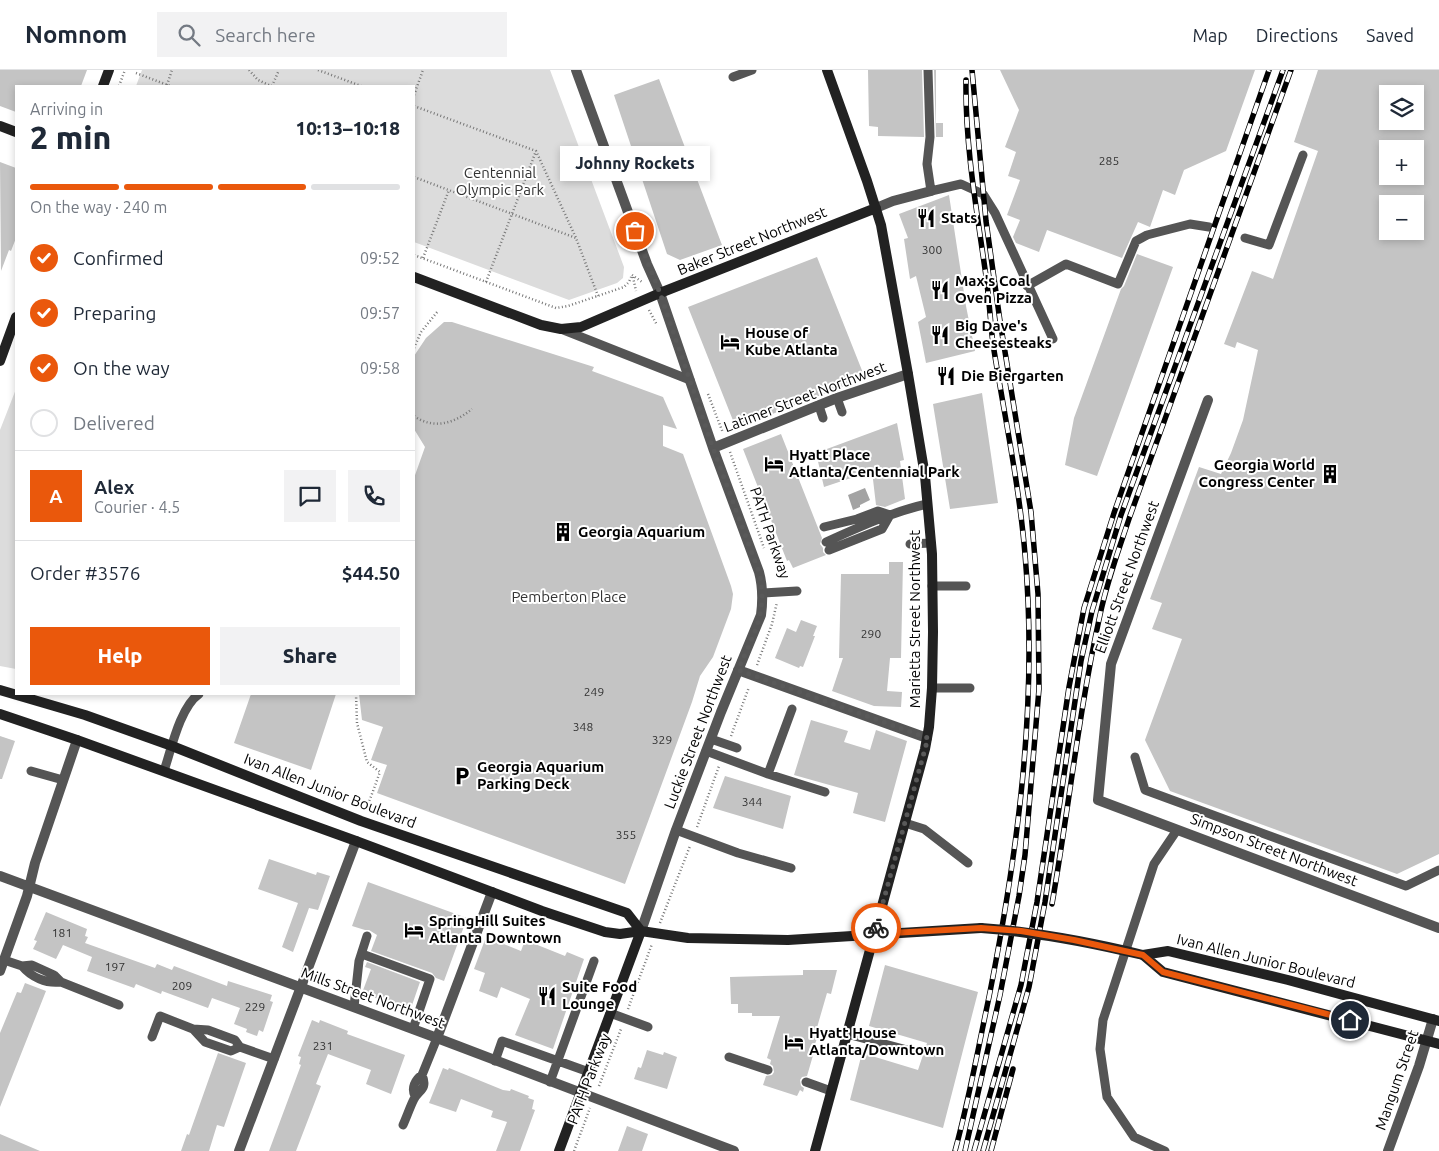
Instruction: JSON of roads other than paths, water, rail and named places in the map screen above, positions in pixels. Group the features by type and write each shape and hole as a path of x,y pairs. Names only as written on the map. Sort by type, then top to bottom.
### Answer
{"main road":[{"path":"103,85 110,70"},
{"name":"Marietta Street Northwest","path":"815,1151 928,738 932,688 931,543 925,476 908,374 876,208 827,70"},
{"path":"0,126 15,132"},
{"name":"Baker Street Northwest","path":"415,277 541,325 561,329 581,327 660,293 876,208"},
{"path":"0,361 15,320"},
{"name":"Ivan Allen Junior Boulevard","path":"0,690 15,695"},
{"name":"Ivan Allen Junior Boulevard","path":"16,695 172,746 361,820 627,913 640,931"},
{"name":"Ivan Allen Junior Boulevard","path":"0,714 164,771 572,922 605,932 620,934 640,931 688,938 788,940 981,928 1021,931 1066,938 1143,955 1168,951 1288,980 1436,1020"},
{"name":"Luckie Street Northwest","path":"559,1151 640,931"},
{"name":"Ivan Allen Junior Boulevard","path":"1143,955 1163,972 1439,1044"}],"street":[{"name":"Luckie Street Northwest","path":"576,70 647,264 660,293 713,448 759,572 763,592 761,615 706,751 640,931"},
{"name":"Baker Street Northwest","path":"876,208 893,201 931,192"},
{"name":"Latimer Street Northwest","path":"713,448 837,398 908,374"},
{"name":"Elliott Street Northwest","path":"1098,800 1111,664 1208,400"},
{"path":"738,670 928,738"},
{"path":"0,971 30,886 35,863 77,740"},
{"name":"Simpson Street Northwest","path":"1098,800 1439,928"},
{"path":"239,1151 356,841"},
{"name":"Mills Street Northwest","path":"0,876 413,1029 734,1151"},
{"path":"437,1038 492,892"},
{"name":"Mangum Street","path":"1388,1151 1436,1020"}],"lane":[{"path":"733,77 752,70"},
{"path":"928,70 930,137 927,164 931,192 961,184 983,194 995,213 1053,339"},
{"path":"1245,238 1270,245 1304,155"},
{"path":"1028,286 1066,264 1118,284 1136,241 1147,235 1190,224 1209,227"},
{"path":"561,329 690,380"},
{"path":"837,398 842,412"},
{"path":"819,406 823,418"},
{"path":"824,527 858,523 928,504"},
{"path":"858,523 827,546 882,529 890,515"},
{"path":"910,544 931,543"},
{"path":"932,586 966,586"},
{"path":"763,592 797,592"},
{"path":"932,688 970,688"},
{"path":"164,771 185,712 192,700 198,695"},
{"path":"768,774 792,709"},
{"path":"711,739 737,748"},
{"path":"706,751 768,774 825,792"},
{"path":"1136,757 1146,790 1406,886 1439,870"},
{"path":"31,771 63,780"},
{"path":"905,823 924,830 968,863"},
{"path":"676,830 738,853 791,868"},
{"path":"1165,1151 1134,1137 1107,1097 1100,1050 1103,1020 1154,864 1177,830"},
{"path":"354,1007 357,975 367,936"},
{"path":"362,954 430,978 413,1029"},
{"path":"4,960 22,966 32,965 40,968 54,975 60,982 119,1004"},
{"path":"550,1082 594,961"},
{"path":"610,1013 648,1027"},
{"path":"152,1038 160,1016 193,1029 208,1030 235,1040 240,1046 274,1059"},
{"path":"847,1034 911,1051"},
{"path":"403,1125 415,1096 421,1092 424,1084 422,1075 437,1038"},
{"path":"495,1061 502,1041 589,1072"},
{"path":"729,1057 768,1070"},
{"path":"806,1082 831,1091"}],"railway":[{"path":"965,1151 1000,995 1019,896 1025,855 1039,689 1038,594 1031,512 986,221 972,70"},
{"path":"974,1151 1021,985 1037,902 1069,687 1084,608 1114,513 1269,70"},
{"path":"983,1151 1029,987 1045,902 1081,661 1092,611 1121,515 1283,70"},
{"path":"1052,904 1086,687 1106,590 1130,516 1291,70"},
{"path":"955,1151 989,997 1009,887 1023,777 1029,666 1025,554 1015,475 993,344 969,151 966,80"},
{"path":"991,1151 1013,1069"}],"place":[{"name":"Stats","path":"926,218"},
{"name":"Johnny Rockets","path":"635,231"},
{"name":"Max's Coal Oven Pizza","path":"940,290"},
{"name":"Big Dave's Cheesesteaks","path":"940,335"},
{"name":"House of Kube Atlanta","path":"730,342"},
{"name":"Die Biergarten","path":"946,376"},
{"name":"Hyatt Place Atlanta/Centennial Park","path":"774,464"},
{"name":"Georgia World Congress Center","path":"1330,474"},
{"name":"Georgia Aquarium","path":"563,532"},
{"name":"Georgia Aquarium Parking Deck","path":"462,776"},
{"name":"SpringHill Suites Atlanta Downtown","path":"414,930"},
{"name":"Suite Food Lounge","path":"547,996"},
{"name":"Hyatt House Atlanta/Downtown","path":"794,1042"}],"park label":[{"name":"Centennial Olympic Park","path":"500,182"},
{"name":"Pemberton Place","path":"569,597"}]}
